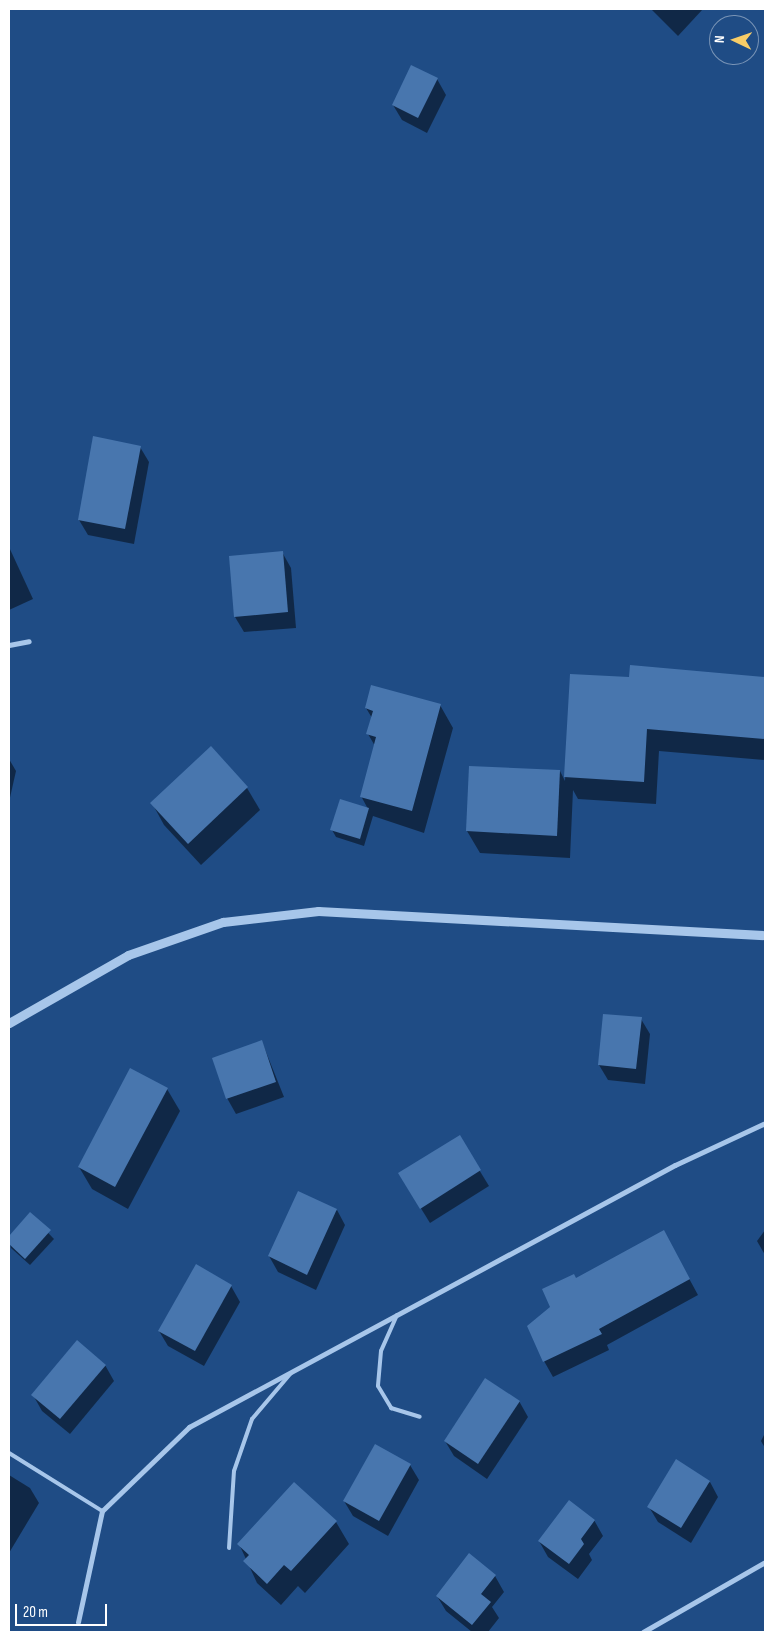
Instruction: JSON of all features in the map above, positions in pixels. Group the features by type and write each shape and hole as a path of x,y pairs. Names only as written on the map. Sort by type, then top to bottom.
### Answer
{"street":[{"path":"9,645 29,641"},
{"path":"9,1023 128,955 223,922 318,911 765,935"},
{"path":"78,1622 102,1511 189,1427 675,1165 765,1124"},
{"path":"644,1632 765,1562"}],"lane":[{"path":"398,1314 381,1351 378,1386 391,1408 420,1417"},
{"path":"228,1548 234,1470 252,1419 292,1371"},
{"path":"9,1453 102,1511"}],"building":[{"path":"411,65 438,78 418,118 392,105"},
{"path":"93,436 141,446 125,529 78,520"},
{"path":"283,551 288,612 234,617 229,556"},
{"path":"630,665 765,677 765,739 647,729 644,782 564,777 570,674 629,677"},
{"path":"371,685 441,704 412,811 360,797 376,737 366,734 373,711 365,708"},
{"path":"211,746 248,787 188,844 150,803"},
{"path":"469,766 560,770 557,836 466,831"},
{"path":"340,799 369,808 360,839 330,830"},
{"path":"603,1014 642,1017 636,1069 598,1065"},
{"path":"262,1040 276,1082 226,1099 212,1058"},
{"path":"130,1068 168,1088 115,1187 78,1167"},
{"path":"460,1135 481,1170 420,1209 398,1173"},
{"path":"298,1191 337,1209 307,1275 268,1256"},
{"path":"30,1212 51,1230 25,1259 9,1244 9,1236"},
{"path":"664,1230 690,1279 599,1329 602,1334 543,1362 527,1326 550,1307 542,1289 574,1274 576,1278"},
{"path":"196,1264 232,1285 195,1351 158,1331"},
{"path":"77,1340 106,1365 60,1419 31,1395"},
{"path":"485,1378 520,1401 478,1464 444,1441"},
{"path":"375,1444 411,1464 379,1521 343,1501"},
{"path":"676,1459 710,1481 681,1528 647,1507"},
{"path":"294,1482 337,1521 291,1571 284,1565 267,1584 243,1561 249,1555 237,1544"},
{"path":"569,1500 595,1520 581,1539 584,1544 569,1564 538,1541"},
{"path":"469,1553 496,1575 481,1594 491,1602 472,1625 436,1596"}]}
